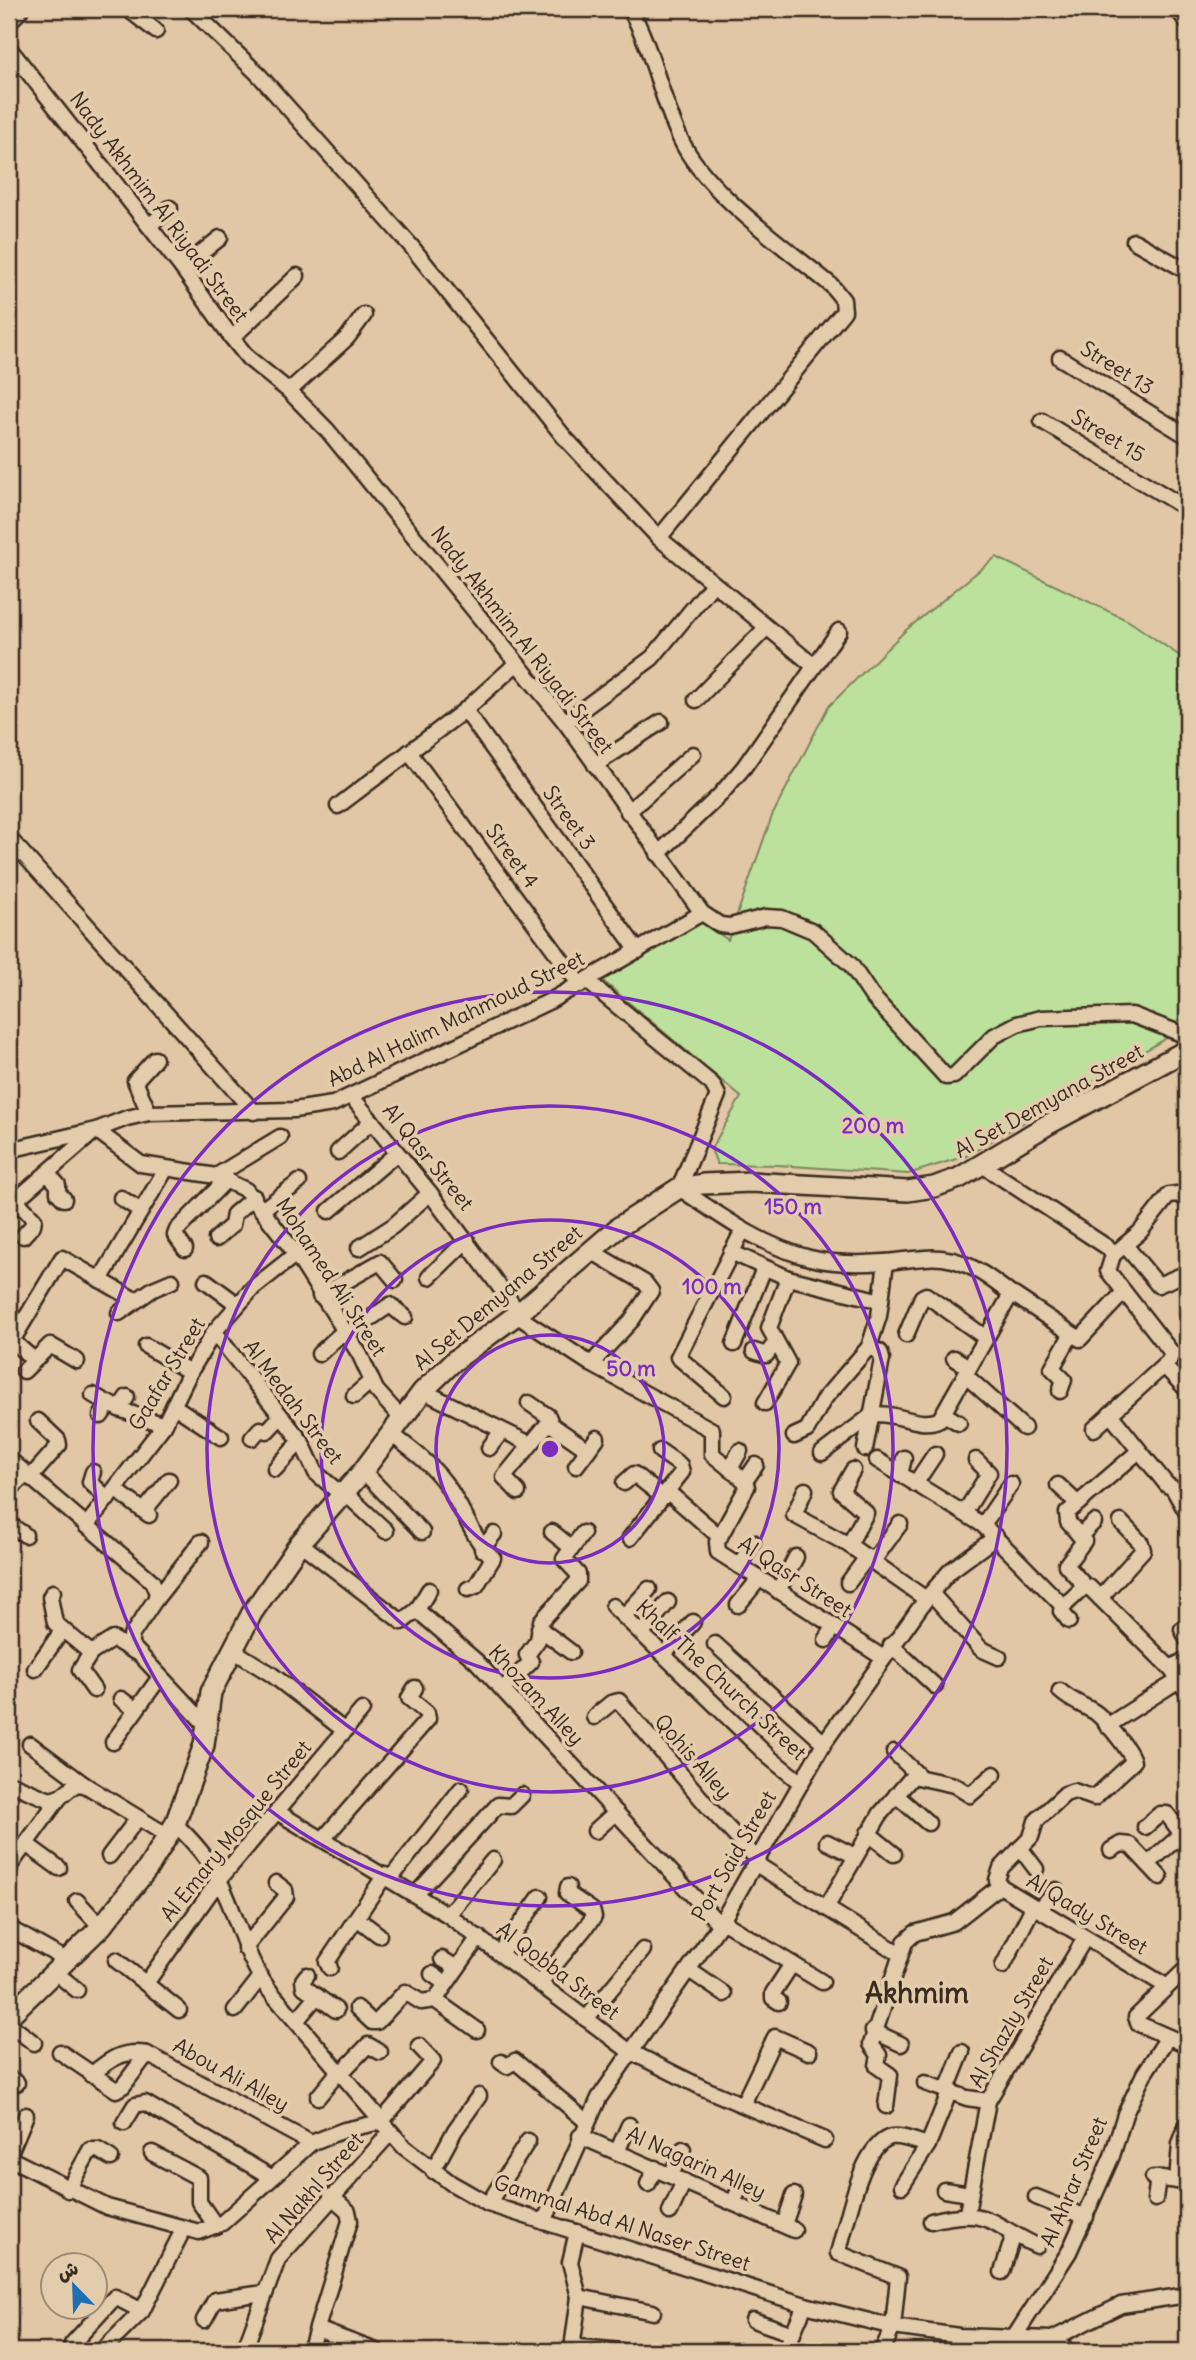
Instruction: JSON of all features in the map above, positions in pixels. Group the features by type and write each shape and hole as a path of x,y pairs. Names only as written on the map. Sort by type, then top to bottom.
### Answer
{"main road":[{"path":"9,17 17,9"}],"street":[{"path":"128,9 156,31"},
{"path":"191,9 259,75 411,246 565,438 659,538 814,666"},
{"path":"630,9 648,44 679,138 690,156 720,192 832,286 843,300 844,311 659,538"},
{"path":"1177,9 1187,22"},
{"name":"Nady Akhmim Al Riyadi Street","path":"9,48 182,268 248,358 289,391 328,432 565,722 702,913"},
{"path":"149,226 170,208"},
{"path":"182,268 220,238"},
{"path":"1134,241 1187,271"},
{"path":"232,338 297,276"},
{"path":"289,391 347,338 364,315"},
{"name":"Street 13","path":"1060,358 1187,436"},
{"name":"Street 15","path":"1042,421 1187,509"},
{"path":"565,722 652,658 713,584"},
{"path":"696,700 766,628"},
{"path":"658,854 720,795 744,767 839,631"},
{"path":"338,807 465,710 516,664"},
{"name":"Street 3","path":"465,710 638,951"},
{"path":"595,765 661,722"},
{"name":"Street 4","path":"409,752 583,983 712,1084 718,1095 679,1188"},
{"path":"628,812 694,754"},
{"path":"9,838 254,1112"},
{"path":"702,913 720,925 739,924 766,917 782,918 813,931 851,965 871,995 946,1077 954,1076 995,1036 1017,1024 1041,1018 1132,1015 1187,1036"},
{"name":"Abd Al Halim Mahmoud Street","path":"9,1150 96,1130 149,1113 254,1112 313,1108 352,1097 583,983 702,913"},
{"name":"Al Set Demyana Street","path":"13,2006 62,1967 101,1927 172,1830 198,1765 211,1692 231,1649 300,1543 363,1471 424,1391 454,1361 518,1314 619,1227 679,1188 751,1182 908,1191 959,1178 1047,1125 1187,1050"},
{"path":"149,1113 135,1081 155,1059"},
{"name":"Al Qasr Street","path":"352,1097 467,1240 518,1314 591,1364 712,1430 712,1454 746,1482 745,1492 720,1537 716,1547 718,1552 834,1627 887,1651 935,1686"},
{"path":"338,1152 372,1121"},
{"path":"23,1236 33,1225 34,1219 12,1196 47,1173 96,1130"},
{"name":"Mohamed Ali Street","path":"96,1130 141,1164 222,1178 258,1203 296,1254 320,1296 360,1355 370,1381 397,1427 462,1499 482,1549"},
{"path":"185,1248 176,1232 222,1178 280,1137"},
{"path":"329,1211 397,1153"},
{"path":"982,1165 1110,1250 1113,1255"},
{"path":"100,1280 166,1169"},
{"path":"47,1173 58,1185 58,1193 64,1199"},
{"path":"216,1240 232,1225 234,1214 299,1182"},
{"path":"679,1188 743,1230 776,1247 812,1259 849,1264 916,1257 954,1260 973,1267 1070,1336 1083,1352"},
{"path":"359,1248 393,1226 430,1193"},
{"path":"1094,1429 1164,1366 1172,1353 1108,1271 1113,1255 1169,1195 1177,1194 1187,1199"},
{"path":"121,1198 141,1211"},
{"path":"724,1396 678,1357 743,1230"},
{"path":"429,1277 467,1240"},
{"path":"1125,1245 1158,1285 1187,1273"},
{"path":"591,1251 645,1283 651,1291 632,1320 591,1364"},
{"path":"731,1252 788,1278 881,1301"},
{"name":"Gaafar Street","path":"86,1525 164,1424 214,1332 237,1304 296,1254"},
{"path":"34,1360 10,1339 59,1259 65,1259 135,1300"},
{"path":"320,1296 380,1262 395,1280"},
{"path":"794,1436 807,1430 824,1399 869,1347 881,1301 886,1262"},
{"path":"734,1344 764,1268"},
{"path":"765,1403 788,1368 788,1358 769,1328 788,1278"},
{"path":"119,1313 135,1300 172,1281"},
{"path":"206,1281 237,1304"},
{"path":"1070,1336 1082,1338 1124,1292"},
{"path":"906,1335 922,1297 926,1295 986,1338"},
{"path":"822,1453 872,1415 882,1414 929,1423 940,1419 1013,1295"},
{"path":"319,1354 344,1333 390,1305 405,1317"},
{"name":"Al Medah Street","path":"214,1332 301,1441 316,1473 386,1531"},
{"path":"1060,1391 1064,1380 1052,1367 1070,1336"},
{"path":"754,1351 766,1354 776,1342"},
{"path":"24,1371 50,1345 77,1361"},
{"path":"146,1346 190,1372"},
{"path":"865,1449 882,1359 880,1352 869,1347"},
{"path":"954,1358 1024,1429"},
{"path":"1164,1366 1186,1385"},
{"path":"354,1396 370,1381"},
{"path":"424,1391 530,1444"},
{"path":"93,1395 114,1406 164,1424"},
{"path":"528,1403 548,1416 549,1423 588,1450"},
{"path":"174,1406 221,1437"},
{"path":"944,1414 959,1423"},
{"path":"1110,1415 1139,1451 1181,1493 1187,1513"},
{"path":"252,1438 260,1429 267,1430 281,1416"},
{"path":"9,1490 28,1477 59,1445 58,1440 38,1421"},
{"path":"518,1492 504,1477 549,1423"},
{"path":"489,1448 502,1432"},
{"path":"576,1466 597,1438"},
{"path":"275,1469 301,1441"},
{"path":"630,1538 681,1475 682,1468 660,1451"},
{"path":"730,1469 740,1451"},
{"path":"1107,1726 1183,1686 1170,1668 1066,1565 1084,1541 1067,1518 1076,1502 1139,1451"},
{"path":"915,1484 935,1454"},
{"path":"900,1475 904,1458"},
{"path":"9,1459 152,1581 155,1600"},
{"path":"877,1460 984,1525 1063,1605"},
{"path":"965,1512 989,1473 976,1460"},
{"path":"746,1482 756,1465"},
{"path":"849,1545 866,1513 841,1491 853,1470"},
{"path":"363,1471 422,1532"},
{"path":"93,1472 90,1482 146,1513 169,1479"},
{"path":"624,1483 634,1474 666,1494 720,1537"},
{"path":"984,1525 1011,1484"},
{"path":"1058,1485 1076,1502"},
{"path":"805,1490 794,1515 849,1545 929,1596 981,1649 999,1657"},
{"path":"1081,1535 1094,1522"},
{"path":"1100,1598 1143,1550 1141,1543 1121,1522"},
{"path":"9,1524 25,1535"},
{"path":"848,1583 900,1524"},
{"path":"552,1532 572,1548"},
{"path":"503,1689 530,1662 527,1655 538,1640 541,1621 578,1581 578,1574 564,1559 583,1533"},
{"path":"468,1589 476,1586 493,1563 493,1559 482,1549 494,1534"},
{"name":"Port Said Street","path":"544,2222 587,2122 629,2051 721,1923 824,1743 887,1651 929,1596 965,1559 996,1536"},
{"path":"135,1652 131,1636 155,1600 201,1542"},
{"path":"739,1566 753,1542"},
{"path":"300,1543 402,1622 417,1610 429,1590"},
{"path":"778,1591 796,1557"},
{"path":"738,1605 759,1578"},
{"path":"1069,1620 1061,1611 1063,1605 1086,1587"},
{"name":"Khalf The Church Street","path":"649,1589 618,1611 769,1757 801,1783"},
{"path":"53,1592 50,1597 55,1623 91,1653"},
{"path":"642,1633 668,1602"},
{"name":"Khozam Alley","path":"417,1610 447,1634 503,1689 721,1923 771,1943 792,1964 822,1982"},
{"path":"664,1654 693,1622"},
{"path":"826,1640 834,1627"},
{"path":"539,1628 571,1653"},
{"path":"35,1669 62,1631"},
{"path":"94,1690 80,1671 91,1653 113,1639 135,1652 206,1725"},
{"path":"715,1644 824,1743"},
{"path":"231,1649 290,1688 345,1731"},
{"path":"1170,1668 1187,1659"},
{"path":"113,1742 160,1677"},
{"path":"324,1838 427,1721 426,1713 409,1698 415,1688"},
{"name":"Al Qady Street","path":"1060,1691 1079,1707 1093,1711 1107,1726 1133,1757 1130,1767 1094,1798 1074,1791 1065,1794 1036,1821 1039,1835 1020,1848 997,1874 1000,1886 1166,1986"},
{"path":"121,1699 136,1710"},
{"name":"Qohis Alley","path":"594,1717 611,1703 619,1701 757,1862"},
{"name":"Al Emary Mosque Street","path":"147,1982 219,1880 362,1710"},
{"name":"Gammal Abd Al Naser Street","path":"30,1744 85,1785 138,1818 172,1830 207,1859 219,1880 245,1948 260,1978 386,2127 433,2171 488,2204 805,2305 894,2327 990,2344 1013,2339 1052,2339 1121,2305 1186,2292"},
{"path":"894,1752 918,1775 933,1783 954,1785 970,1795 994,1774"},
{"path":"826,1908 869,1833 909,1779 918,1775"},
{"path":"9,1783 43,1799 61,1797"},
{"path":"9,1867 61,1797 76,1784 85,1785"},
{"path":"330,1968 327,1962 388,1877 461,1789"},
{"path":"416,1894 498,1805 511,1806 522,1795"},
{"path":"896,1795 928,1823"},
{"name":"Al Qobba Street","path":"277,1812 416,1894 501,1952 629,2051 682,2085 743,2104 825,2140"},
{"path":"595,1831 616,1812"},
{"path":"1145,1826 1164,1814 1185,1838 1148,1864"},
{"path":"109,1856 138,1818"},
{"path":"869,1833 894,1854"},
{"path":"827,1842 855,1856"},
{"path":"26,1844 59,1868"},
{"path":"1111,1850 1126,1844 1160,1877"},
{"path":"1020,1848 1036,1869"},
{"path":"448,1916 494,1860"},
{"path":"757,1862 900,1954"},
{"path":"245,1948 286,1897 285,1890 276,1883"},
{"path":"886,2106 891,2079 877,2066 879,2055 871,2048 873,2031 909,1936 954,1922 1000,1886"},
{"path":"540,1983 594,1917 592,1910 567,1893 568,1887"},
{"path":"1003,1966 1036,1908 1056,1889"},
{"path":"501,1952 541,1898"},
{"path":"77,1901 101,1927"},
{"path":"358,1919 379,1935"},
{"path":"9,1928 62,1967 77,1990"},
{"path":"435,2000 479,1937"},
{"name":"Al Shazly Street","path":"967,2213 988,2101 1085,1938"},
{"path":"586,2019 643,1950"},
{"path":"442,1959 457,1968"},
{"path":"116,1961 147,1982 179,2010"},
{"path":"779,2002 773,1997 773,1993 792,1964"},
{"path":"1187,1968 1138,2014 1136,2021 1187,2045"},
{"path":"689,1969 724,1994"},
{"path":"432,1974 446,1984"},
{"path":"307,1975 302,1984 336,2010"},
{"path":"235,2010 260,1978"},
{"path":"357,2008 375,2022 403,1993 421,2002 435,2000 477,2030"},
{"path":"296,2020 317,1996"},
{"path":"9,2024 34,2043"},
{"path":"873,2031 901,2044"},
{"path":"743,2104 775,2037 810,2052"},
{"name":"Al Ahrar Street","path":"1013,2339 1043,2297 1086,2217 1125,2114 1144,2074 1168,2037"},
{"path":"318,2097 368,2045 380,2052"},
{"path":"60,2052 116,2091 147,2054"},
{"name":"Al Nakhl Street","path":"244,2351 257,2323 264,2293 282,2252 386,2127 400,2099 427,2069 432,2059 417,2052"},
{"path":"902,2186 928,2145 962,2052"},
{"name":"Abou Ali Alley","path":"91,2075 112,2058 123,2053 147,2054 311,2143"},
{"path":"501,2062 507,2066 515,2062 587,2122"},
{"path":"925,2083 947,2092 988,2101"},
{"path":"388,2088 400,2099"},
{"path":"433,2171 455,2130 479,2096"},
{"path":"124,2123 135,2105 145,2104 271,2177"},
{"path":"26,2115 9,2156 68,2190 107,2207 199,2232 216,2226 311,2143 344,2130 386,2127"},
{"path":"1155,2199 1156,2178 1182,2182 1180,2144 1187,2124"},
{"path":"617,2152 629,2125"},
{"name":"Al Nagarin Alley","path":"580,2136 789,2227 794,2195"},
{"path":"881,2351 894,2327 898,2277 842,2258 838,2253 868,2155 894,2136 928,2145"},
{"path":"488,2204 528,2141"},
{"path":"670,2212 683,2149"},
{"path":"68,2190 90,2150 98,2150 111,2158"},
{"path":"152,2153 199,2178 199,2202 216,2226"},
{"path":"648,2184 655,2168"},
{"path":"733,2203 742,2183"},
{"path":"944,2190 970,2194"},
{"path":"310,2351 350,2221 348,2211 331,2196"},
{"path":"1036,2197 1086,2217"},
{"path":"931,2221 967,2213 984,2217 1037,2246"},
{"path":"104,2349 142,2311 184,2228"},
{"path":"577,2232 570,2262 579,2297 575,2344 622,2351"},
{"path":"1002,2272 1014,2234"},
{"path":"204,2320 215,2300 264,2293"},
{"path":"72,2344 115,2297 142,2311"},
{"path":"579,2297 653,2312"},
{"path":"785,2351 805,2305"},
{"path":"753,2320 793,2334"},
{"path":"317,2329 376,2351"},
{"path":"1052,2339 1069,2351"}],"green space":[{"path":"996,557 1129,621 1187,661 1187,1026 966,1156 908,1174 778,1165 717,1164 711,1149 741,1097 602,980 702,922 728,940 772,816 828,707 906,630"}],"district":[{"name":"Akhmim","path":"917,1993"}]}
